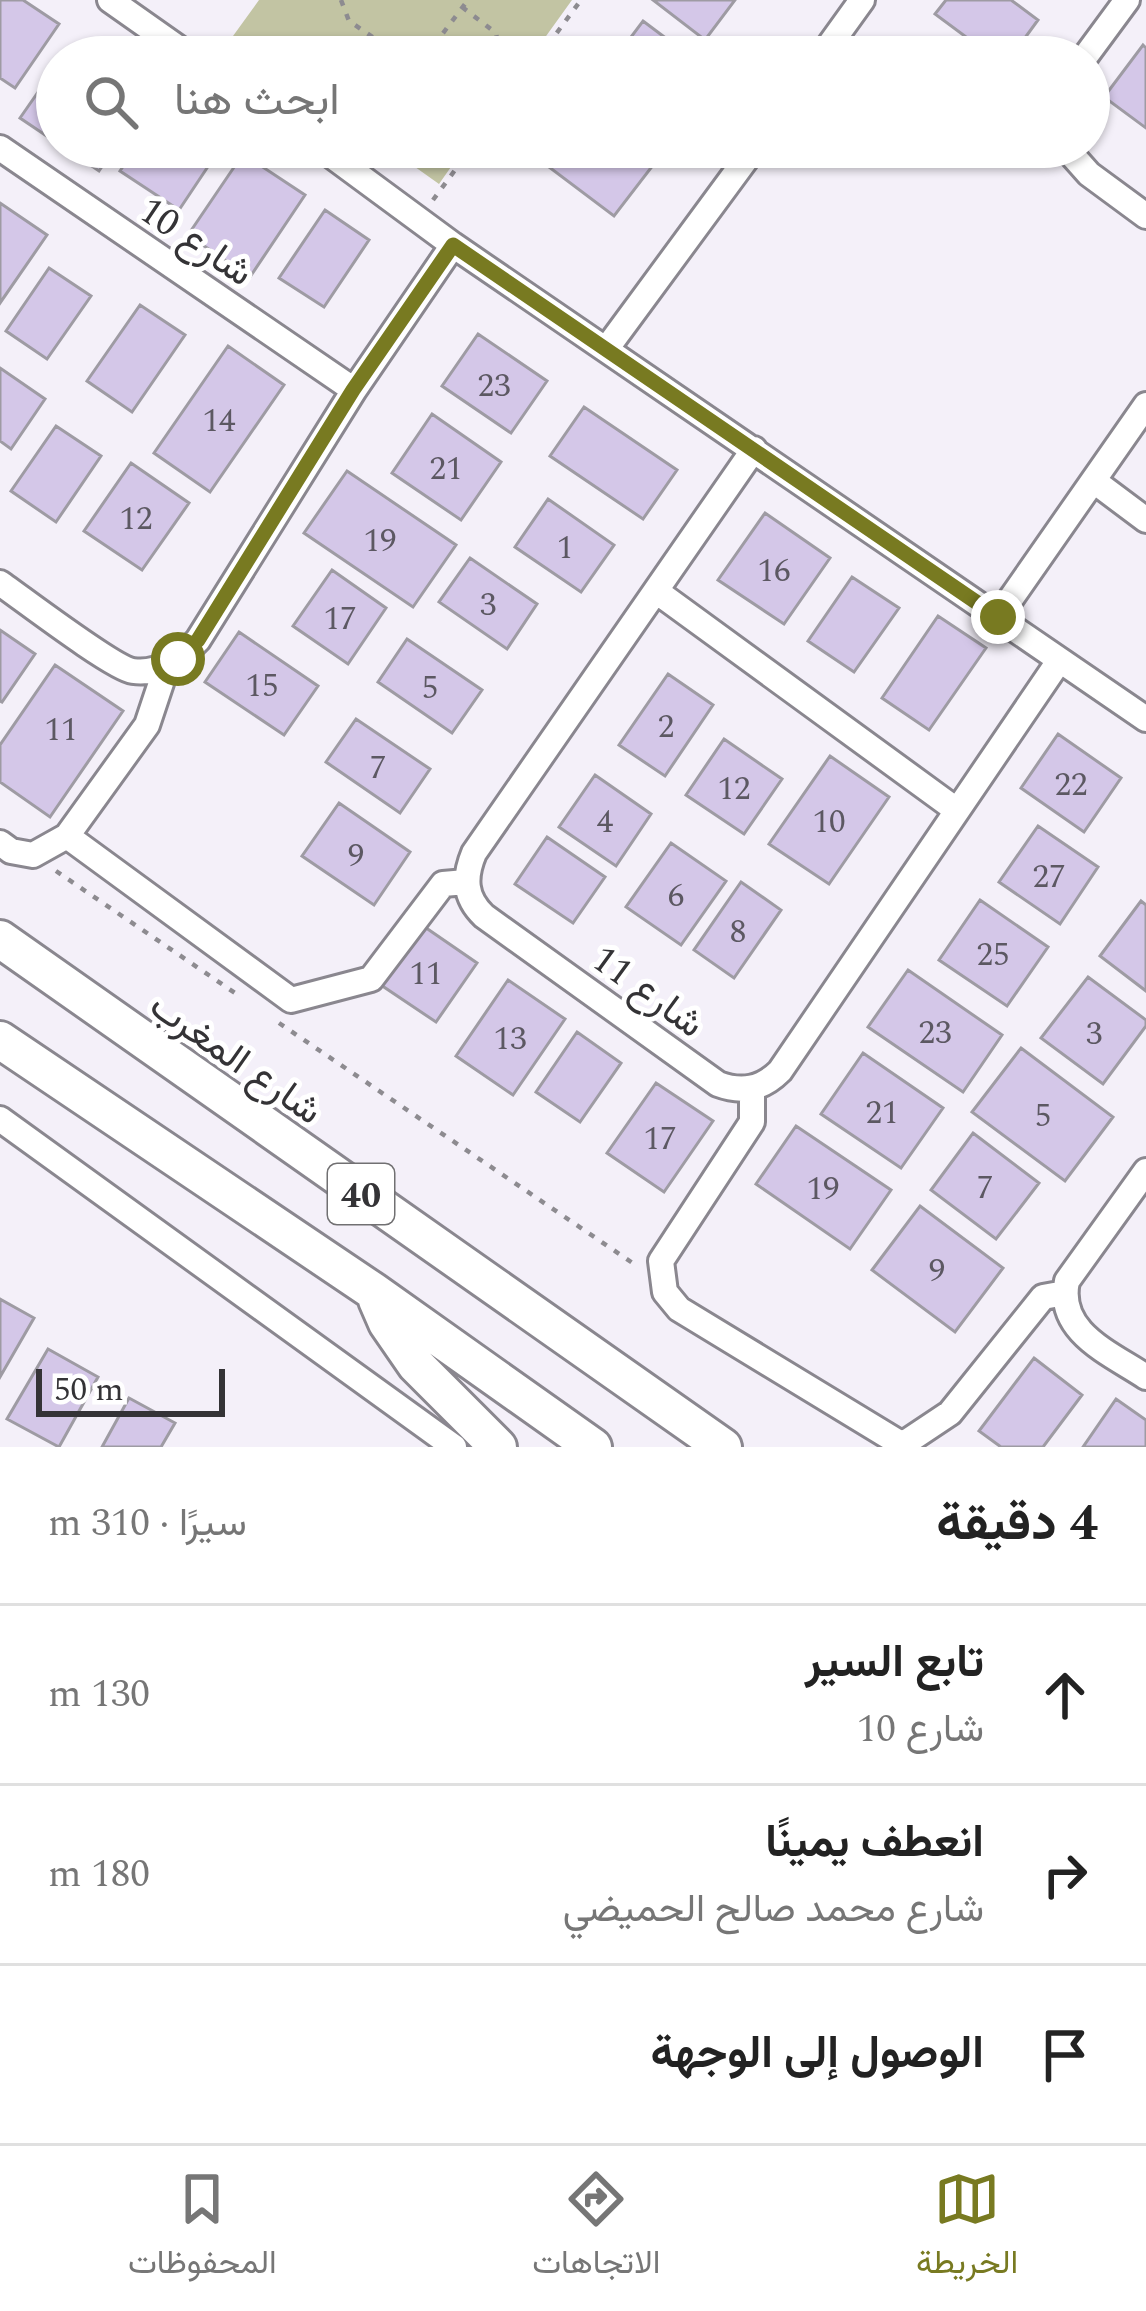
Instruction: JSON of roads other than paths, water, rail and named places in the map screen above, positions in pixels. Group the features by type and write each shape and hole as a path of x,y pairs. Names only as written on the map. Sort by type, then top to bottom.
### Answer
{"highway":[{"name":"شارع المغرب","path":"0,939 723,1447"},
{"name":"40","path":"0,1040 373,1291 593,1447"},
{"path":"373,1291 387,1323 416,1365 498,1447"}],"street":[{"path":"110,0 161,36"},
{"path":"835,36 862,0"},
{"path":"1100,36 1127,0"},
{"name":"شارع 10","path":"0,148 353,390"},
{"path":"348,168 453,245 1146,719"},
{"path":"607,349 740,168"},
{"path":"1084,168 1146,216"},
{"path":"0,583 126,670 148,671 167,665 198,640 353,390 453,245"},
{"path":"998,617 1146,405"},
{"path":"67,836 291,1000 371,979 442,884 466,882 474,853 754,448"},
{"path":"1094,481 1146,520"},
{"path":"656,591 956,809"},
{"path":"1059,661 780,1071 752,1088 752,1122 661,1261 662,1282 679,1309 904,1446 950,1413 1043,1298 1065,1293"},
{"path":"0,843 11,851 33,855 67,836 147,725 167,665"},
{"name":"شارع 11","path":"466,882 478,911 640,1028 718,1084 752,1088"},
{"path":"0,1119 454,1447"},
{"path":"1146,1171 1067,1281 1065,1293 1068,1313 1078,1330 1146,1377"}]}
